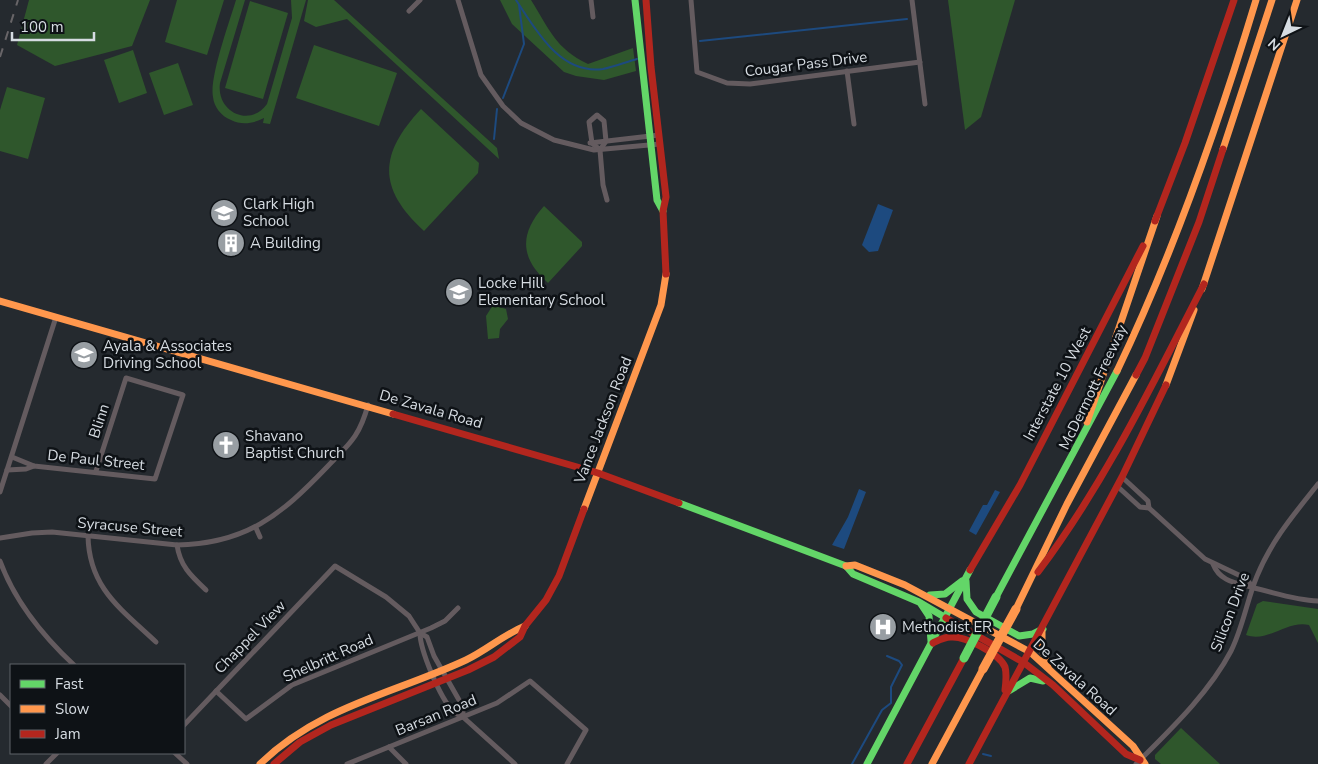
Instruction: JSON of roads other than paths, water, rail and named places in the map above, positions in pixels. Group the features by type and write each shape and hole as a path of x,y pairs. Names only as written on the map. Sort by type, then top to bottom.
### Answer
{"main road":[{"name":"Vance Jackson Road","path":"635,0 655,140"},
{"name":"Vance Jackson Road","path":"274,764 300,742 323,729 437,683 494,657 520,637 525,626 546,600 559,576 660,305 667,263 663,211 657,200 646,0"},
{"name":"Interstate 10 West","path":"867,764 930,644 1020,485 1157,216 1186,143 1234,0"},
{"name":"McDermott Freeway","path":"907,764 1073,458 1151,300 1234,72 1256,0"},
{"name":"McDermott Freeway","path":"932,764 1016,609 1067,504 1145,358 1199,222 1272,0"},
{"path":"969,764 1005,694 1043,629 1161,398 1204,284 1297,0"},
{"path":"1073,458 1157,216"},
{"path":"1028,584 1085,509 1128,434 1204,284"},
{"name":"De Zavala Road","path":"0,301 368,405 598,473 846,566 855,565 927,595 1030,652 1133,746 1140,763"},
{"name":"De Zavala Road","path":"846,566 853,574 919,602 1023,662 1053,685 1126,754 1140,763"},
{"path":"927,595 945,594 967,578"},
{"path":"967,578 967,599 970,606 976,612 1019,636 1033,634 1043,629"},
{"path":"919,602 929,616 930,644 948,635 960,636 999,658 1004,663 1007,671 1005,694"},
{"name":"Vance Jackson Road","path":"260,764 280,744 311,724 484,651 514,629 525,626"},
{"path":"1043,629 1042,649 1049,670"},
{"path":"1005,694 1030,678 1038,678 1053,685"},
{"path":"900,764 940,704"}],"street":[{"path":"409,11 420,0"},
{"path":"458,0 481,75 502,106 521,123 542,136 565,144 600,150 655,140"},
{"path":"591,0 593,17"},
{"name":"Cougar Pass Drive","path":"691,0 697,72 726,83 742,85 920,62"},
{"path":"912,0 925,104"},
{"path":"847,71 854,124"},
{"path":"600,150 592,143 590,122 597,115 604,121 606,142 600,150 603,185 607,200"},
{"path":"583,146 592,143 655,140"},
{"path":"0,492 56,317"},
{"name":"Blinn","path":"96,471 126,378 183,395 155,479"},
{"name":"Syracuse Street","path":"0,538 32,533 88,536 177,545 214,542 256,528 292,503 359,434 368,405"},
{"name":"De Paul Street","path":"12,457 34,466 96,471 155,479"},
{"name":"De Paul Street","path":"7,470 26,469 34,466"},
{"path":"1120,481 1140,507 1149,508 1213,564 1216,573 1240,586 1253,587 1280,596 1318,601"},
{"path":"1120,481 1148,501 1149,508"},
{"name":"Silicon Drive","path":"1140,763 1200,696 1219,670 1231,650 1253,587 1275,541 1318,484"},
{"path":"256,528 260,537"},
{"path":"88,536 92,567 104,591 156,642"},
{"path":"177,545 179,560 183,568 206,590"},
{"path":"0,561 14,592 29,616 46,637 73,664"},
{"path":"1213,564 1221,565 1245,578 1253,587"},
{"name":"Chappel View","path":"185,724 335,566 394,602 409,616 420,633"},
{"name":"Shelbritt Road","path":"216,691 246,719 292,685 420,633 445,621 458,608"},
{"path":"420,633 427,638 437,671 437,683 453,712 463,717 514,764"},
{"path":"420,633 420,643 424,651 437,671 446,679 463,707 463,717"},
{"path":"424,651 431,648"},
{"name":"Barsan Road","path":"347,764 497,703 530,681 586,730 567,764"},
{"path":"0,695 10,705"},
{"path":"448,704 457,699"},
{"path":"389,747 406,764"},
{"path":"46,764 56,754"},
{"path":"176,754 188,764"}],"water":[{"path":"878,204 893,210 878,251 869,252 862,245"},
{"path":"859,489 866,492 844,549 832,545 848,517"},
{"path":"995,490 1000,492 976,535 969,531 983,505 987,505"}],"waterway":[{"path":"516,0 541,37 562,58 574,65 588,69 603,69 637,59"},
{"path":"503,98 524,44 519,5"},
{"path":"700,41 907,19"},
{"path":"494,139 497,109"},
{"path":"852,764 882,710 891,703 891,687 902,665 899,661 887,656"},
{"path":"983,754 991,756"}],"railway":[{"path":"0,57 18,0"}],"place":[{"name":"Clark High School","path":"224,213"},
{"name":"A Building","path":"231,243"},
{"name":"Locke Hill Elementary School","path":"459,292"},
{"name":"Ayala & Associates Driving School","path":"84,355"},
{"name":"Shavano Baptist Church","path":"226,445"},
{"name":"Methodist ER","path":"883,627"}]}
